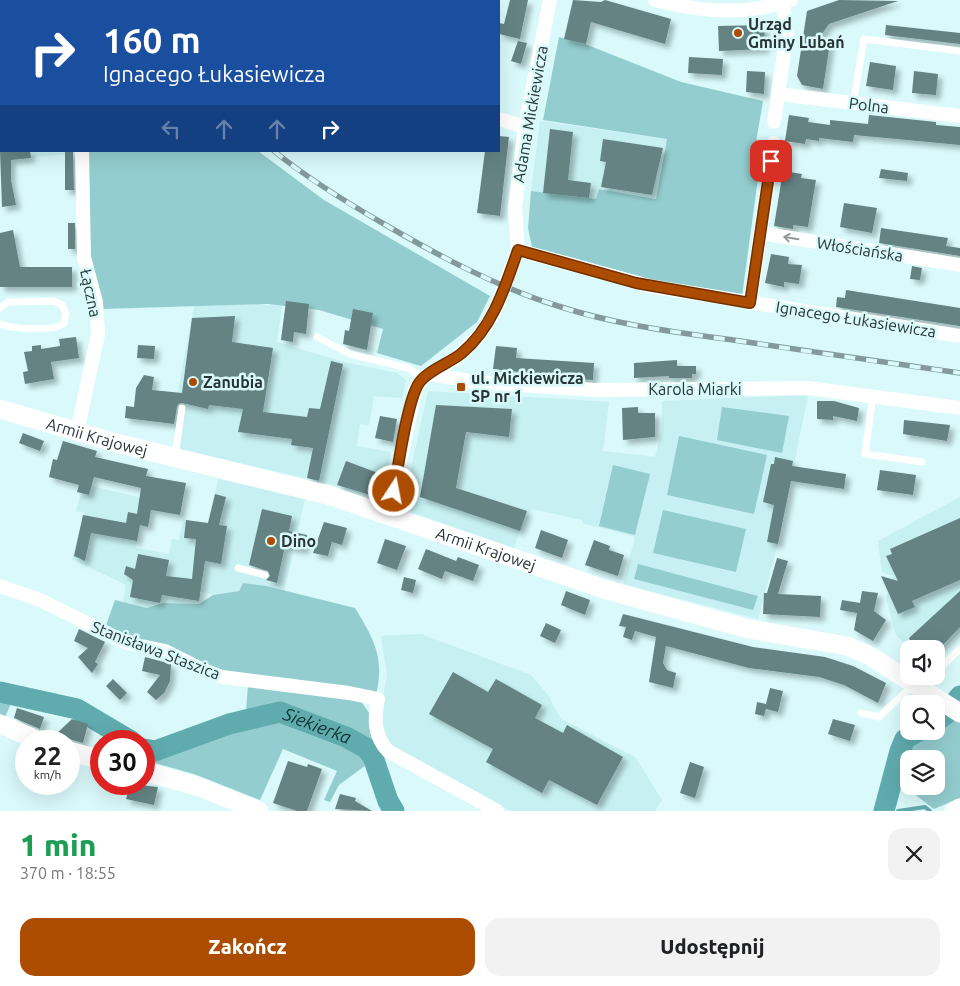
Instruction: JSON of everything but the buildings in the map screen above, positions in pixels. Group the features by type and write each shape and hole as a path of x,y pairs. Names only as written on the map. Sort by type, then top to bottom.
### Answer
{"main road":[{"name":"Armii Krajowej","path":"0,409 175,458 328,495 607,590 749,629 848,646 926,686 960,713"},
{"path":"0,724 15,731"},
{"path":"155,775 200,787 259,811"},
{"path":"954,811 960,808"}],"street":[{"name":"Adama Mickiewicza","path":"426,376 456,358 475,341 496,308 516,257 515,208 525,127 550,0"},
{"path":"654,0 683,7 742,6 787,1 787,34 774,122"},
{"name":"Polna","path":"778,94 960,116"},
{"path":"500,119 525,127"},
{"path":"750,303 774,143"},
{"name":"Łączna","path":"77,432 95,353 98,327 96,299 84,257 82,152"},
{"name":"Włościańska","path":"760,233 960,265"},
{"name":"Ignacego Łukasiewicza","path":"516,257 649,286 960,336"},
{"path":"389,515 408,419 416,390 426,376"},
{"name":"Karola Miarki","path":"426,376 474,382 595,390 808,388 960,408"},
{"name":"Stanisława Staszica","path":"0,586 40,600 127,643 165,651 222,677 350,693 378,699 375,714 376,730 380,741 388,751 497,811"}],"lane":[{"path":"853,104 864,40 960,51"},
{"path":"0,308 8,302 54,301 62,305 66,314 64,323 57,328 15,328 0,324"},
{"path":"317,337 350,354 408,368 426,376"},
{"path":"873,396 865,454 922,462"},
{"path":"175,458 182,408"},
{"path":"238,568 266,575"},
{"path":"945,663 960,649"},
{"path":"861,713 875,717 883,715 926,686"}],"shaded area":[{"path":"559,37 585,44 681,82 763,101 754,154 761,156 742,296 660,282 532,247 528,228 531,191 596,199 599,189 656,199 667,139 543,120"},
{"path":"540,121 667,139 656,199 599,189 597,199 531,191"},
{"path":"0,152 79,153 0,161"},
{"path":"87,152 259,152 324,200 490,296 477,322 421,366 377,353 383,329 319,310 268,304 102,309 91,268"},
{"path":"245,304 282,306 277,342 344,362 397,373 406,380 402,398 374,396 369,425 360,424 357,446 391,452 382,498 379,500 326,483 179,449 185,408 177,396 194,306"},
{"path":"428,391 609,402 603,451 655,457 662,428 662,401 808,395 778,544 758,619 623,584 635,537 582,523 582,520 532,509 522,531 519,532 514,548 402,509"},
{"path":"722,407 789,416 782,453 717,440"},
{"path":"679,436 767,455 754,514 667,495"},
{"path":"613,465 650,474 635,535 599,526"},
{"path":"218,479 305,499 284,591 244,583 239,591 213,595 201,592 199,604 163,603 147,608 123,602 126,585 72,559 84,513 76,511 81,493 89,495 91,486 146,499 136,548 169,554 172,539 179,540 183,519 209,524"},
{"path":"960,497 960,632 945,647 945,640 901,640 896,635 886,598 893,576 882,572 878,541"},
{"path":"663,510 746,529 736,572 653,553"},
{"path":"638,564 758,596 753,610 634,579"},
{"path":"243,583 266,586 355,608 368,629 376,649 379,670 376,695 226,672 105,628 115,600 147,608 163,603 199,604 213,595 239,591"},
{"path":"421,634 531,675 548,695 561,719 635,757 662,800 655,811 511,811 390,748 379,716 387,675 381,636"},
{"path":"248,685 361,701 369,713 380,749 328,723 285,708 266,707 246,711"},
{"path":"0,695 14,697 5,717 0,714"},
{"path":"275,717 304,725 340,740 356,748 370,762 339,785 330,802 324,800 337,771 283,749 260,800 194,774 155,763 155,756 162,756 238,726"},
{"path":"954,719 960,723 960,798 934,809 916,795 945,795 945,750 911,750 912,747 922,740 945,740 945,725"}],"waterway":[{"name":"Siekierka","path":"0,692 77,709 112,730"},
{"name":"Siekierka","path":"945,715 960,696"},
{"name":"Siekierka","path":"155,751 229,724 280,712 346,737 366,748 373,757 388,801 394,811"},
{"name":"Siekierka","path":"884,811 905,740"},
{"path":"898,811 925,807 930,811"}],"railway":[{"path":"275,152 328,190 426,248 513,290 558,306 604,319 651,328 960,373"}],"place":[{"name":"Urząd Gminy Lubań","path":"738,33"},
{"name":"Zanubia","path":"193,382"},
{"name":"ul. Mickiewicza SP nr 1","path":"461,387"},
{"name":"Dino","path":"271,541"}],"route":[{"path":"394,491 408,419 419,384 423,378 456,358 484,330 496,308 518,250 609,277 649,286 750,303 771,161"}]}
